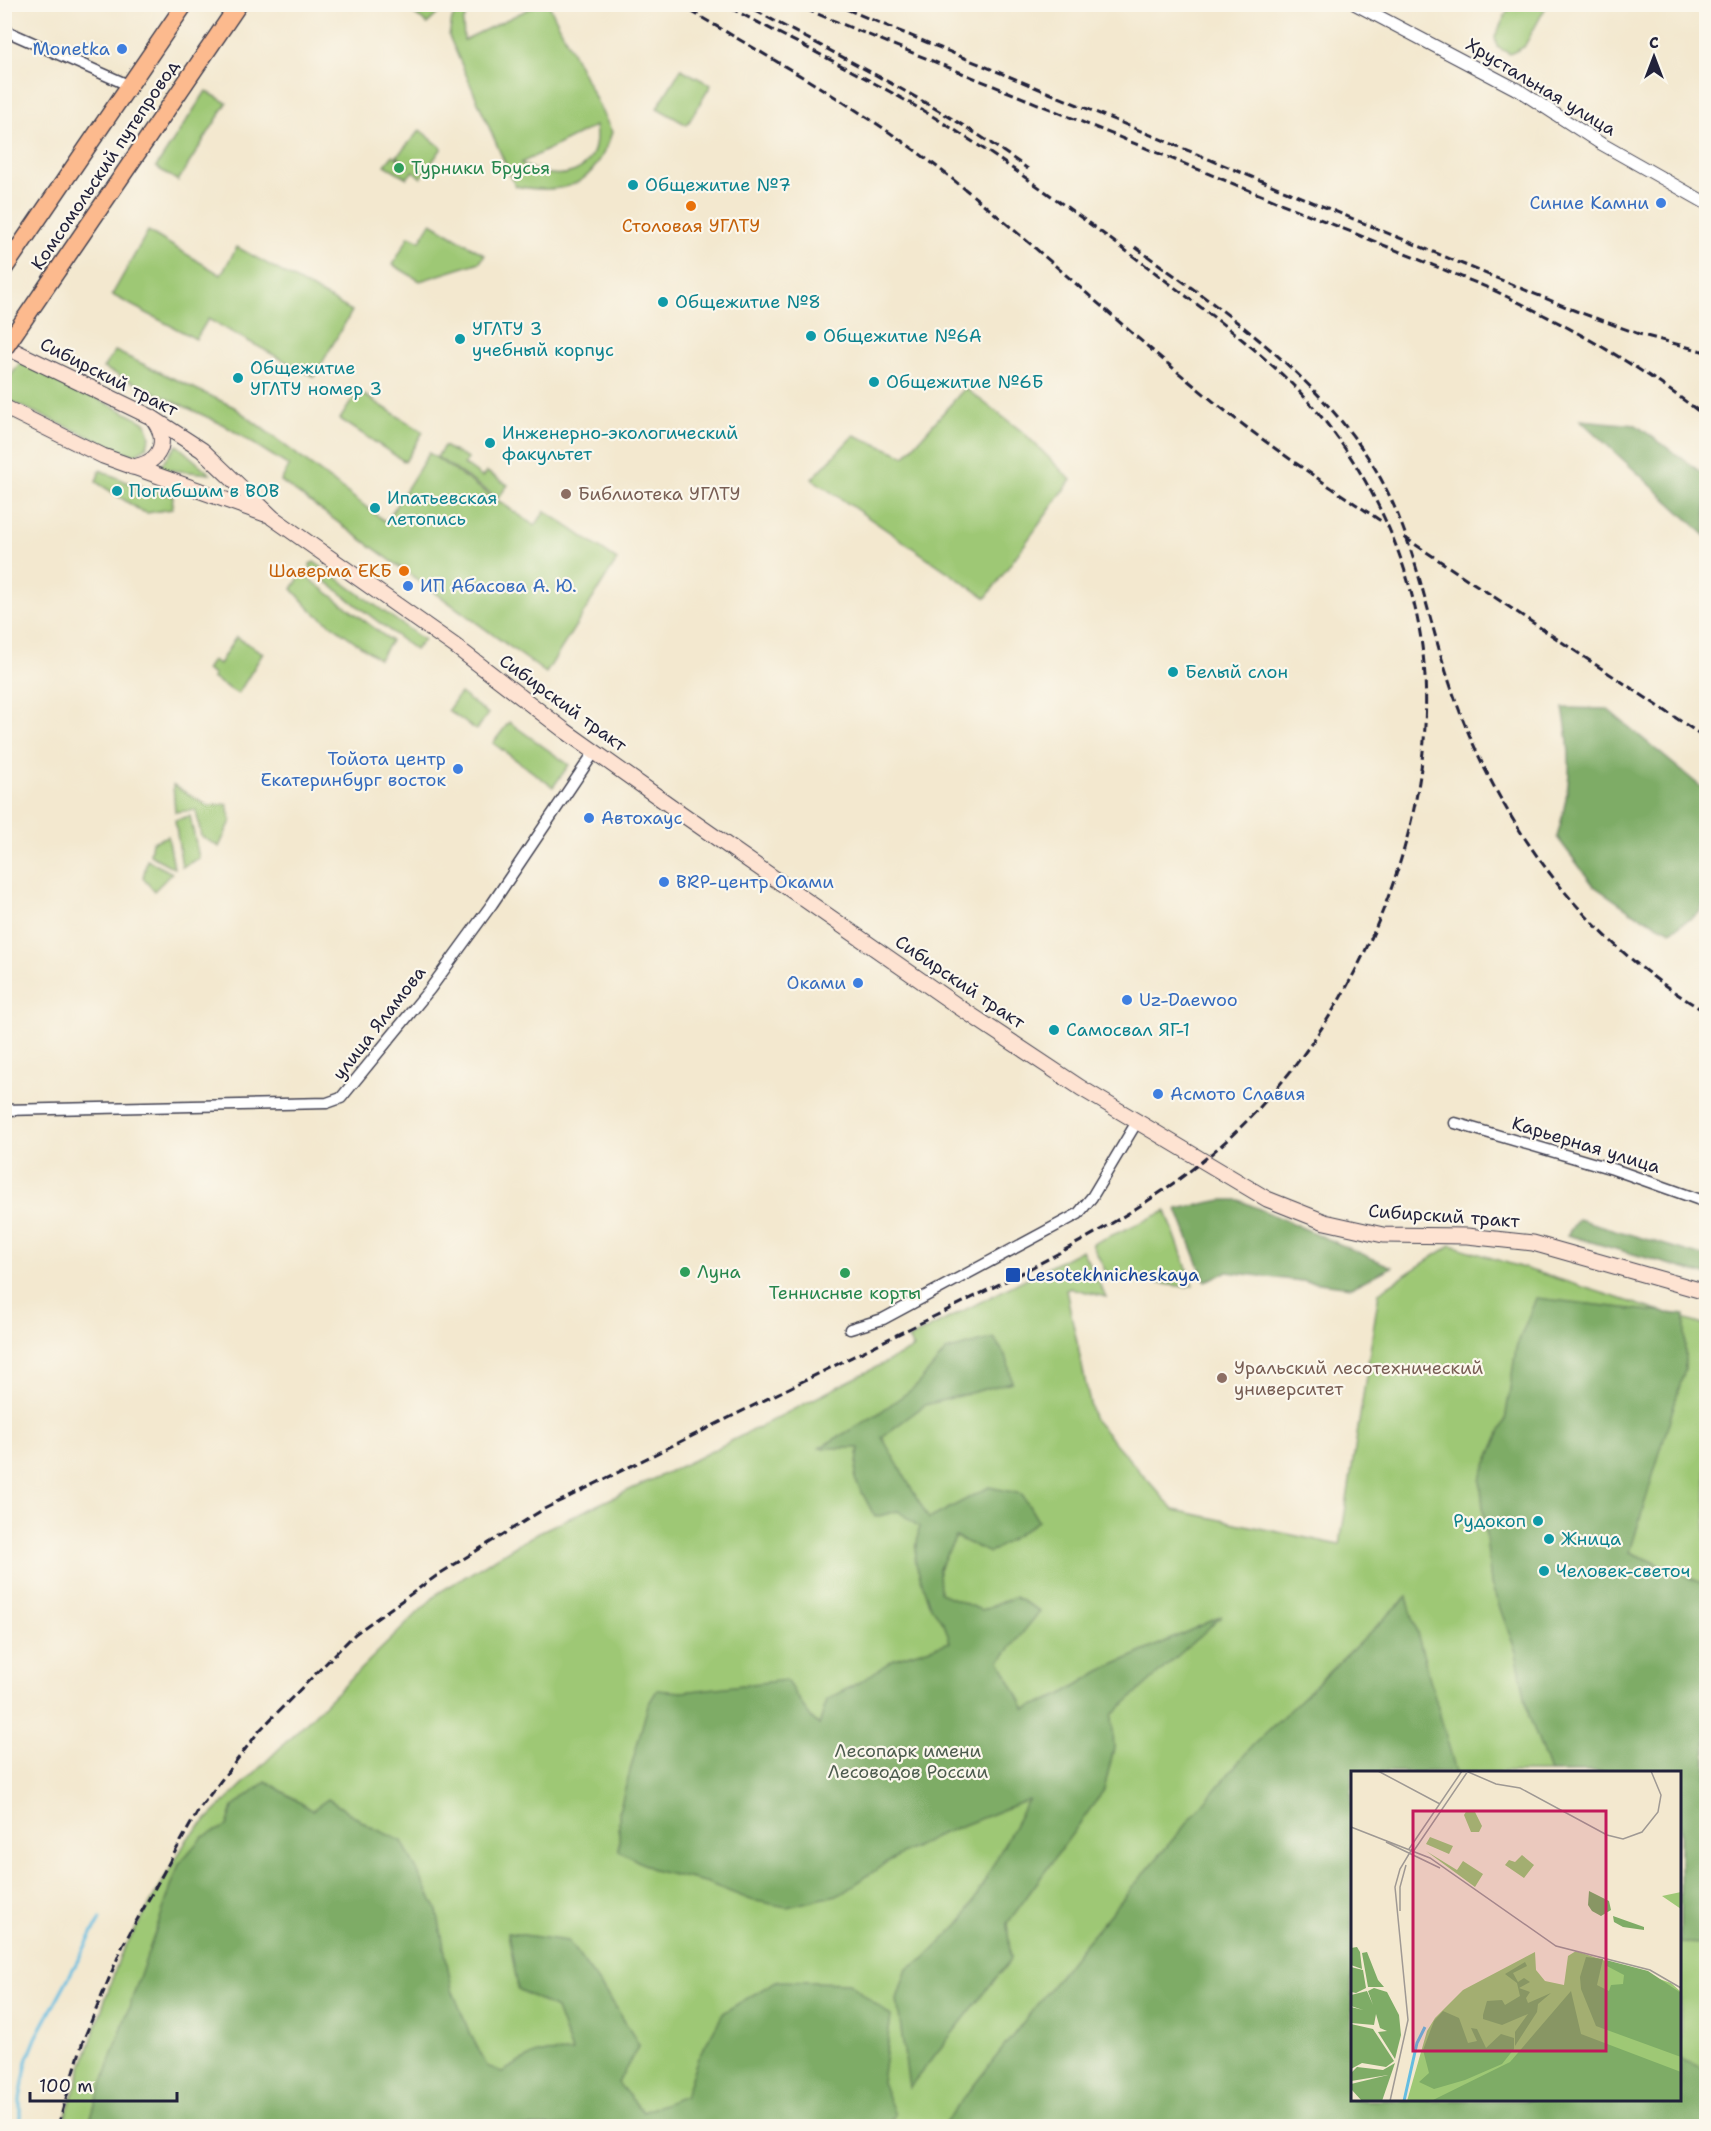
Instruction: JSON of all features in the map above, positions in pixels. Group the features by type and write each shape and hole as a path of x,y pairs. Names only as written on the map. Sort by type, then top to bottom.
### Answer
{"main road":[{"name":"Комсомольский путепровод","path":"4,269 185,4"},
{"name":"Комсомольский путепровод","path":"4,347 239,4"},
{"name":"Сибирский тракт","path":"4,347 151,417 202,450 273,518 454,646 595,752 959,1007 1081,1088 1138,1120 1266,1199 1325,1222 1383,1235 1467,1236 1517,1240 1557,1248 1707,1292"},
{"name":"Сибирский тракт","path":"4,407 132,467 180,482 273,518"},
{"path":"132,467 147,464 159,454 163,437 151,417"},
{"path":"180,482 215,480 219,475 219,466"}],"street":[{"name":"Хрустальная улица","path":"1355,4 1520,91 1600,143 1707,203"},
{"path":"4,30 126,84"},
{"name":"улица Яламова","path":"4,1110 327,1103 341,1098 430,989 492,904 595,752"},
{"path":"850,1329 883,1319 1078,1214 1092,1197 1138,1120"},
{"name":"Карьерная улица","path":"1455,1123 1613,1169 1707,1202"}],"green space":[{"path":"404,5 447,5 427,24"},
{"path":"460,5 472,5 463,22 464,40 537,5 549,5 612,132 605,150 588,175 577,183 564,187 534,189 515,186 449,36 452,19","holes":["595,126 596,143 592,156 574,172 548,174 521,163"]},
{"path":"1510,5 1547,5 1524,47 1510,54 1497,47 1495,37"},
{"path":"681,69 711,85 687,125 657,108"},
{"path":"206,91 227,103 178,181 156,167"},
{"path":"420,130 442,148 421,178 413,171 407,178 385,165 393,155 409,167 397,156"},
{"path":"431,223 485,255 480,262 420,281 393,265 409,236 420,241"},
{"path":"148,231 221,275 237,247 352,311 314,377 208,319 196,339 112,295"},
{"path":"115,351 234,407 386,522 429,453 535,526 545,511 617,560 546,673 281,481 289,466 224,425 103,368"},
{"path":"22,360 146,423 150,437 146,448 134,455 119,450 5,399 5,384"},
{"path":"965,388 1024,433 1071,480 986,598 812,479 854,435 905,456"},
{"path":"358,391 423,432 405,462 340,419"},
{"path":"1580,420 1636,425 1706,476 1706,536"},
{"path":"177,445 210,474 158,469"},
{"path":"444,446 468,459 464,464 482,477 487,472 508,485 498,498 437,457"},
{"path":"100,470 129,483 173,496 172,509 147,513 141,511 96,482"},
{"path":"314,562 424,640 415,650 311,570 310,564"},
{"path":"302,573 391,641 379,659 311,610 292,589"},
{"path":"236,637 263,653 238,694 212,678 214,675 206,670 212,660 219,664"},
{"path":"460,693 488,714 476,730 448,710"},
{"path":"1563,708 1607,709 1706,791 1706,898 1699,913 1671,931 1632,912 1594,886 1557,837 1569,773"},
{"path":"509,722 569,765 553,787 493,743"},
{"path":"173,785 208,806 227,804 231,821 219,847 201,836 196,810 175,812"},
{"path":"190,816 199,858 182,867 175,820"},
{"path":"168,836 174,868 150,855 152,842"},
{"path":"147,860 172,873 154,891 143,878"},
{"path":"1222,1200 1239,1200 1392,1267 1352,1287 1227,1272 1205,1281 1177,1209"},
{"path":"1166,1211 1193,1285 1185,1287 1108,1276 1092,1244"},
{"path":"1578,1219 1706,1257 1706,1275 1567,1235"},
{"name":"Лесопарк имени Лесоводов России","path":"1451,1245 1706,1326 1706,2126 62,2126 120,1956 188,1838 438,1593 539,1532 694,1460 914,1348 908,1339 1082,1250 1106,1297 1071,1288 1066,1290 1093,1418 1174,1510 1340,1545 1379,1292"},
{"path":"1536,1298 1685,1315 1685,1369 1630,1552 1706,1585 1706,1944 1681,1943 1681,1771 1550,1771 1529,1716 1516,1652 1491,1584 1480,1479 1505,1421 1516,1348"},
{"path":"994,1338 1007,1358 1012,1382 925,1405 882,1437 929,1519 989,1487 1022,1494 1038,1521 990,1553 956,1537 939,1569 940,1593 981,1610 1015,1597 1040,1611 1000,1661 1025,1709 1061,1695 1100,1671 1222,1616 1112,1715 1114,1748 1104,1790 1007,1924 1011,1959 909,2088 897,1999 907,1969 924,1959 964,1919 1028,1800 936,1836 889,1861 841,1894 787,1907 751,1900 705,1882 656,1871 619,1851 619,1811 648,1705 657,1690 682,1692 786,1680 809,1715 819,1725 827,1700 894,1659 950,1642 944,1623 929,1604 915,1561 919,1527 898,1511 875,1517 855,1479 859,1448 819,1448 876,1415 915,1387 946,1351"},
{"path":"1407,1597 1456,1771 1351,1771 1351,2101 1681,2101 1681,2059 1706,2069 1706,2126 942,2126 1082,1947 1252,1746"},
{"path":"266,1781 312,1810 328,1799 369,1826 402,1841 437,1910 452,1989 468,2029 487,2066 502,2072 537,2053 572,2052 556,2009 518,1989 508,1933 568,1941 614,2004 639,2045 618,2083 643,2112 685,2096 697,2060 724,2012 776,1981 849,1983 891,2016 882,2082 895,2115 886,2126 90,2126 89,2122 179,1864 202,1837 227,1826 233,1807"}],"waterway":[{"path":"20,2126 20,2099 27,2061 36,2038 100,1919"}],"railway":[{"path":"679,4 840,100 932,163 968,191 1229,414 1384,523"},
{"path":"58,2126 83,2041 123,1945 199,1809 260,1730 355,1634 439,1574 544,1509 1014,1277 1118,1220 1182,1177 1242,1126 1304,1054 1335,1006 1363,955 1386,902 1405,846 1418,790 1425,733 1425,677 1414,602 1403,565 1373,495 1354,462 1308,401 1273,366 1216,319 1021,174 911,104 723,4"},
{"path":"743,4 924,102 960,123 1028,169"},
{"path":"793,4 1491,289 1629,363 1706,417"},
{"path":"834,4 1576,311 1639,334 1706,352"},
{"path":"1135,247 1264,344 1321,398 1347,429 1371,462 1397,513 1416,566 1447,675 1466,726 1488,776 1515,823 1546,868 1580,910 1619,948 1660,982 1706,1012"},
{"path":"1404,537 1706,738"}],"place":[{"name":"Monetka","path":"122,49"},
{"name":"Турники Брусья","path":"399,168"},
{"name":"Общежитие №7","path":"633,185"},
{"name":"Синие Камни","path":"1661,203"},
{"name":"Столовая УГЛТУ","path":"691,206"},
{"name":"Общежитие №8","path":"663,302"},
{"name":"Общежитие №6А","path":"811,336"},
{"name":"УГЛТУ 3 учебный корпус","path":"460,339"},
{"name":"Общежитие УГЛТУ номер 3","path":"238,378"},
{"name":"Общежитие №6Б","path":"874,382"},
{"name":"Инженерно-экологический факультет","path":"490,443"},
{"name":"Погибшим в ВОВ","path":"117,491"},
{"name":"Библиотека УГЛТУ","path":"566,494"},
{"name":"Ипатьевская летопись","path":"375,508"},
{"name":"Шаверма ЕКБ","path":"404,571"},
{"name":"ИП Абасова А. Ю.","path":"408,586"},
{"name":"Белый слон","path":"1173,672"},
{"name":"Тойота центр Екатеринбург восток","path":"458,769"},
{"name":"Автохаус","path":"589,818"},
{"name":"BRP-центр Оками","path":"664,882"},
{"name":"Оками","path":"858,983"},
{"name":"Uz-Daewoo","path":"1127,1000"},
{"name":"Самосвал ЯГ-1","path":"1054,1030"},
{"name":"Асмото Славия","path":"1158,1094"},
{"name":"Луна","path":"685,1272"},
{"name":"Теннисные корты","path":"845,1273"},
{"name":"Lesotekhnicheskaya","path":"1013,1275"},
{"name":"Уральский лесотехнический университет","path":"1222,1378"},
{"name":"Рудокоп","path":"1538,1521"},
{"name":"Жница","path":"1549,1539"},
{"name":"Человек-светоч","path":"1544,1571"}]}
